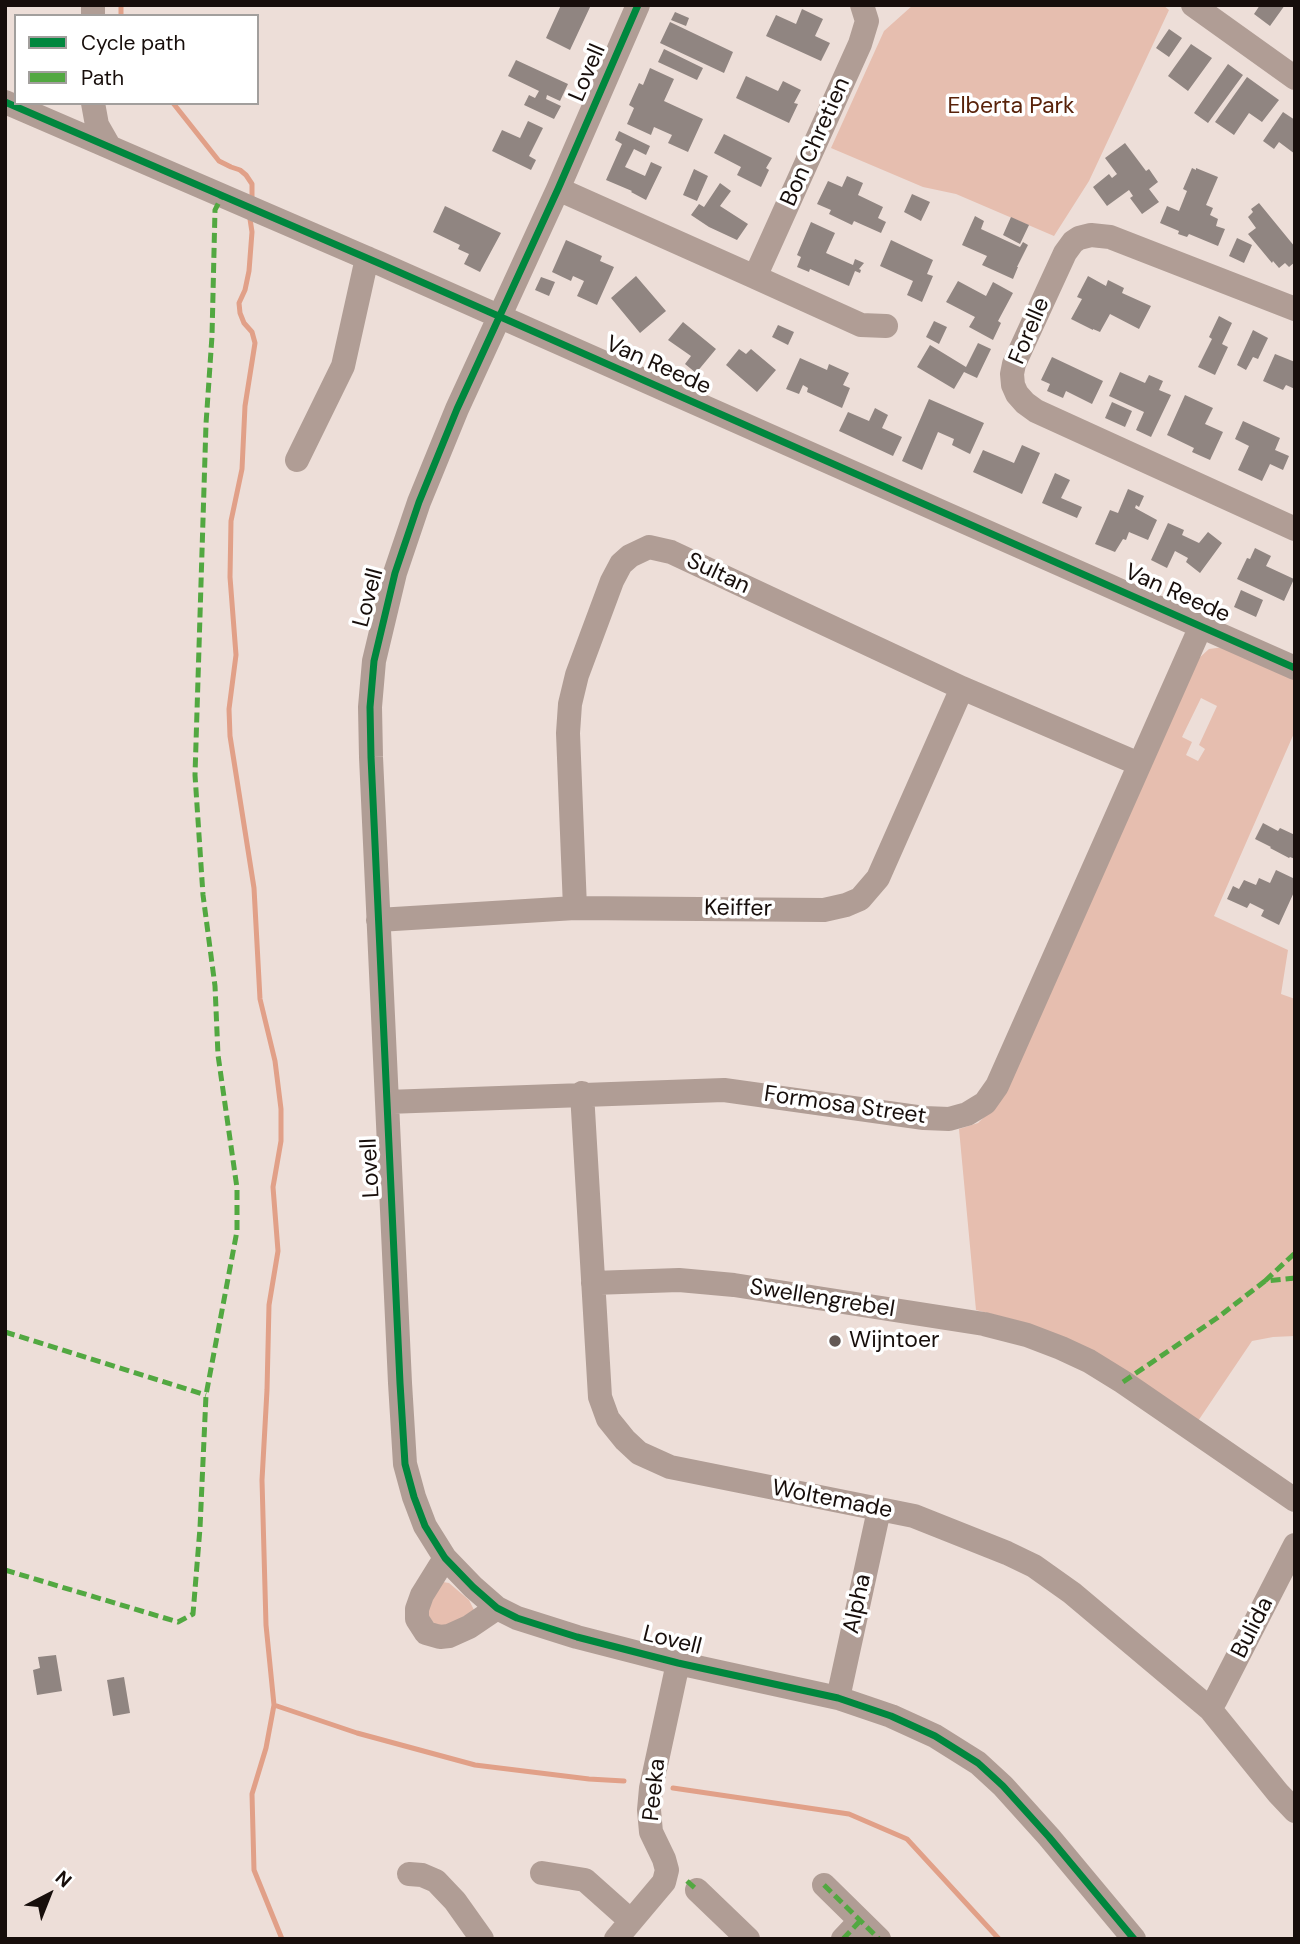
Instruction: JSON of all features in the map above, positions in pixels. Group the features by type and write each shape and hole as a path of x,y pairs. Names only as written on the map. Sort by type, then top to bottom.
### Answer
{"street":[{"name":"Lovell","path":"638,5 457,410 419,502 395,573 374,661 370,719 405,1464 425,1526 446,1558 497,1608 537,1625 678,1663 838,1698 891,1716 936,1736 978,1763 1003,1786 1049,1836 1134,1939"},
{"name":"Bon Chretien","path":"755,277 860,44 867,21 862,5"},
{"path":"1193,5 1295,78"},
{"name":"Van Reede","path":"5,102 367,258 1295,668"},
{"path":"93,105 97,125 109,146"},
{"path":"558,189 861,325 886,326"},
{"name":"Forelle","path":"1295,309 1110,237 1091,235 1073,242 1065,253 1014,364 1012,374 1017,394 1036,411 1295,529"},
{"path":"298,460 344,366 367,258"},
{"name":"Sultan","path":"575,908 568,733 570,704 577,674 612,580 621,564 638,550 649,547 671,552 962,688 1139,764"},
{"name":"Formosa Street","path":"387,1102 724,1090 923,1118 950,1119 967,1114 985,1103 997,1086 1201,626"},
{"name":"Keiffer","path":"378,920 575,908 824,910 846,905 860,899 878,878 962,688"},
{"name":"Woltemade","path":"582,1093 600,1397 608,1419 625,1440 639,1453 670,1467 914,1516 1034,1566 1072,1593 1210,1709 1295,1811"},
{"name":"Swellengrebel","path":"593,1283 679,1280 734,1285 984,1324 1027,1335 1070,1352 1112,1375 1295,1500"},
{"name":"Alpha","path":"838,1698 879,1510"},
{"name":"Bulida","path":"1210,1709 1295,1545"},
{"path":"446,1558 422,1595 417,1609 417,1619 426,1633 440,1637 449,1636 469,1627 497,1608"},
{"name":"Peeka","path":"664,1859 651,1832 650,1799 678,1663"},
{"path":"664,1859 748,1939"},
{"path":"542,1873 585,1880 623,1930 664,1882 667,1870 664,1859"},
{"path":"409,1874 422,1875 436,1881 455,1901 482,1939"},
{"path":"824,1885 879,1939"},
{"path":"843,1939 860,1921"}],"green space":[{"name":"Elberta Park","path":"913,5 1163,5 1169,10 1089,181 1054,236 956,194 923,187 831,148 884,31"},
{"path":"1224,647 1295,679 1295,731 1214,916 1288,950 1281,994 1295,999 1295,1336 1252,1341 1198,1421 1030,1324 976,1310 959,1129 978,1123 985,1116 1198,659 1209,649","holes":["1201,698 1217,706 1199,745 1205,749 1198,761 1186,755 1192,742 1182,737"]},
{"path":"443,1582 449,1583 469,1600 474,1610 439,1632 424,1608"}],"building":[{"path":"561,5 591,5 570,50 546,38"},
{"path":"1260,5 1285,5 1270,26 1254,14"},
{"path":"802,9 823,19 815,36 830,43 821,61 766,36 776,15 796,24"},
{"path":"675,12 689,18 686,26 671,20"},
{"path":"670,22 733,52 724,73 660,43"},
{"path":"1169,29 1182,38 1169,57 1156,48"},
{"path":"1191,44 1212,58 1188,91 1168,76"},
{"path":"664,49 703,68 697,80 658,62"},
{"path":"516,60 568,84 560,101 547,95 546,99 561,106 554,119 524,105 529,95 535,98 539,91 508,76"},
{"path":"1228,64 1243,75 1208,123 1194,113"},
{"path":"650,68 674,79 664,101 703,119 688,152 668,143 672,135 654,127 651,135 627,124 634,108 629,105 639,83 643,85"},
{"path":"746,76 778,91 783,81 801,90 794,103 798,104 789,123 736,98"},
{"path":"1247,77 1279,100 1262,122 1249,113 1234,135 1215,122"},
{"path":"1283,112 1295,120 1295,154 1279,142 1274,149 1263,141"},
{"path":"528,121 543,128 529,156 536,160 531,170 492,151 502,130 520,138"},
{"path":"619,131 650,146 646,155 634,149 625,167 645,176 651,162 662,167 646,200 606,180 622,144 615,140"},
{"path":"724,134 772,158 761,187 737,175 741,167 714,153"},
{"path":"1125,143 1158,182 1149,189 1159,202 1142,214 1130,198 1133,196 1129,190 1107,206 1093,187 1109,174 1112,178 1117,174 1105,158"},
{"path":"1192,168 1218,177 1206,205 1213,208 1210,215 1218,219 1216,226 1225,229 1218,246 1189,234 1187,237 1178,234 1179,231 1160,223 1167,206 1179,211 1187,191 1183,189"},
{"path":"694,169 708,176 697,201 683,195"},
{"path":"847,176 863,183 858,195 883,207 878,218 886,222 881,233 854,221 852,225 829,214 831,210 817,204 828,181 842,187"},
{"path":"720,183 731,191 720,206 748,224 737,240 691,215 699,204 704,207"},
{"path":"912,194 930,202 921,221 904,212"},
{"path":"1259,203 1295,247 1295,262 1289,267 1285,263 1279,268 1273,261 1272,263 1248,234 1256,228 1248,217 1253,212 1251,209"},
{"path":"445,206 501,233 480,272 464,264 469,254 458,249 460,245 433,232"},
{"path":"975,216 984,221 981,229 1020,247 1023,242 1028,245 1013,279 982,265 987,256 962,245"},
{"path":"1011,217 1029,225 1020,244 1003,235"},
{"path":"811,222 835,233 826,253 853,265 855,259 864,263 859,269 860,273 855,271 849,286 810,269 809,272 797,267 801,257 797,255"},
{"path":"1237,238 1252,245 1244,263 1229,256"},
{"path":"566,240 602,256 600,261 614,267 597,305 577,296 584,281 573,276 571,281 552,272"},
{"path":"891,240 933,260 927,274 933,276 922,302 907,295 913,281 880,266"},
{"path":"636,276 666,311 640,333 611,298"},
{"path":"1088,276 1106,286 1108,280 1124,288 1122,293 1151,306 1139,329 1110,314 1100,332 1071,319 1082,299 1077,297"},
{"path":"541,277 555,282 549,296 535,290"},
{"path":"958,281 986,296 993,282 1013,293 998,321 1001,323 993,340 969,327 975,317 946,302"},
{"path":"1219,316 1232,323 1222,344 1228,347 1215,375 1198,367 1212,339 1209,337"},
{"path":"934,321 947,327 939,344 926,337"},
{"path":"683,322 716,349 696,373 685,364 691,356 668,340"},
{"path":"778,325 794,332 788,345 772,337"},
{"path":"1253,330 1268,338 1258,359 1253,357 1246,370 1237,365"},
{"path":"978,343 991,349 977,378 964,372 954,389 917,367 930,345 966,367"},
{"path":"739,349 746,354 751,349 776,370 757,392 726,365"},
{"path":"1275,354 1295,362 1295,389 1286,385 1283,390 1263,381"},
{"path":"1052,357 1103,381 1092,404 1066,391 1063,398 1047,391 1050,384 1041,380"},
{"path":"800,358 827,370 829,364 849,373 843,385 850,388 842,408 807,392 808,388 803,385 799,394 786,389"},
{"path":"1120,372 1145,383 1149,375 1163,381 1159,390 1171,395 1151,437 1136,430 1144,412 1109,396"},
{"path":"1185,395 1213,408 1205,424 1223,432 1210,460 1192,452 1194,448 1167,435"},
{"path":"929,399 984,423 970,454 952,445 954,439 938,432 922,470 902,461"},
{"path":"1112,402 1132,411 1125,427 1105,418"},
{"path":"875,408 888,415 882,428 902,437 893,456 839,431 848,412 869,421"},
{"path":"1243,421 1280,438 1275,450 1289,456 1283,470 1270,464 1262,481 1238,470 1249,446 1235,439"},
{"path":"1022,445 1040,453 1022,494 973,472 983,450 1014,463"},
{"path":"1055,473 1070,480 1061,498 1082,507 1077,518 1042,503"},
{"path":"1128,489 1144,496 1139,507 1136,505 1135,508 1157,520 1148,540 1129,532 1126,540 1123,539 1115,552 1095,544 1110,510 1118,513"},
{"path":"1168,523 1184,530 1182,535 1199,543 1208,532 1222,543 1200,573 1186,562 1188,558 1175,551 1167,568 1151,560"},
{"path":"1255,548 1271,556 1266,566 1294,579 1284,601 1237,579"},
{"path":"1241,590 1263,600 1256,617 1234,607"},
{"path":"1263,823 1278,831 1280,828 1295,835 1295,859 1255,839"},
{"path":"1276,870 1295,879 1295,890 1279,925 1261,916 1264,910 1250,903 1247,908 1227,899 1233,886 1239,889 1244,880 1256,885 1259,878 1270,883"},
{"path":"56,1655 62,1691 37,1695 33,1670 40,1668 38,1657"},
{"path":"124,1677 130,1713 113,1716 107,1680"}],"waterway":[{"path":"121,5 121,14"},
{"path":"175,105 219,161 246,175 252,184 252,198"},
{"path":"250,219 252,232 249,271 239,303 240,313 252,332 255,343 245,406 242,469 231,521 230,577 236,655 229,709 230,736 254,888 260,999 275,1061 281,1109 281,1141 273,1187 278,1251 269,1305 262,1480 266,1625 274,1705 266,1748 252,1794 254,1870 282,1939"},
{"path":"274,1705 357,1733 475,1765 624,1781"},
{"path":"673,1788 849,1814 907,1839 999,1939"}],"marked path":[{"path":"5,1570 178,1622 193,1614 206,1395 237,1231 237,1188 218,1055 215,986 203,895 195,775 215,210 222,196"},
{"path":"1265,1281 1295,1253"},
{"path":"1123,1382 1217,1318 1265,1281 1295,1278"},
{"path":"5,1332 206,1395"},
{"path":"687,1881 697,1890"},
{"path":"824,1885 879,1939"},
{"path":"843,1939 860,1921"}],"cycle path":[{"path":"638,5 558,189 457,409 419,502 395,573 374,661 370,707 371,757 405,1464 425,1526 445,1558 497,1608 517,1618 577,1637 678,1663 838,1698 891,1716 935,1736 978,1763 1003,1786 1134,1939"},
{"path":"5,102 383,265 1295,668"}],"place":[{"name":"Wijntoer","path":"835,1341"}]}
